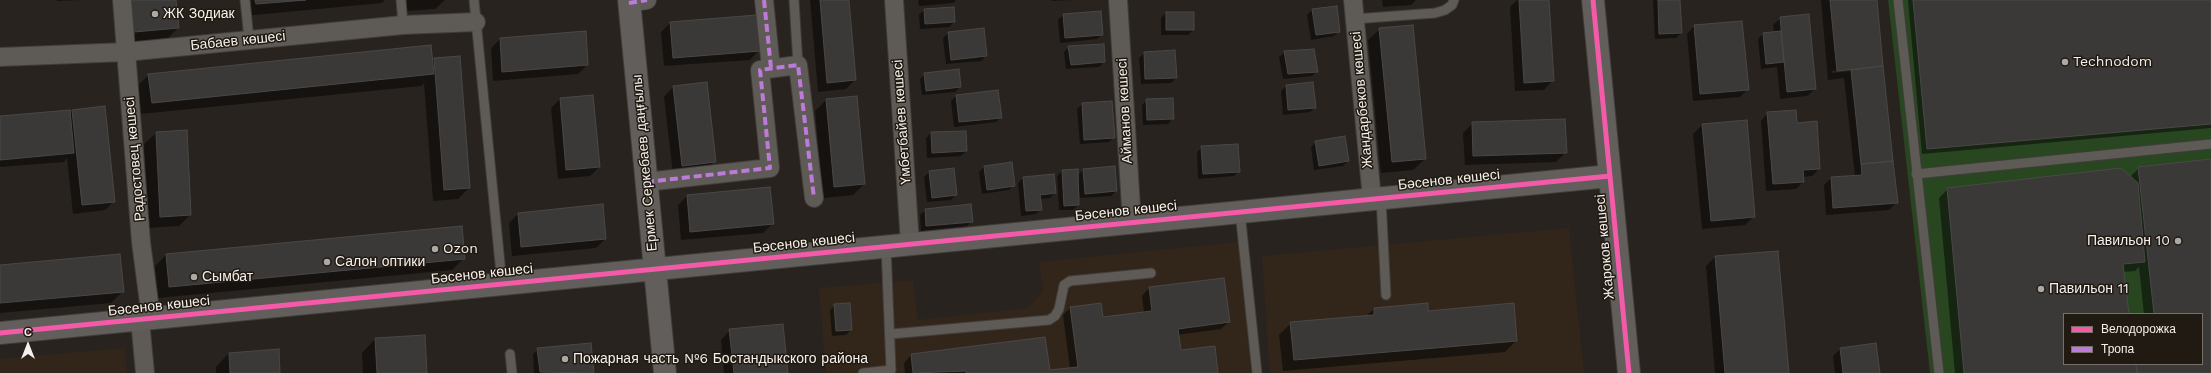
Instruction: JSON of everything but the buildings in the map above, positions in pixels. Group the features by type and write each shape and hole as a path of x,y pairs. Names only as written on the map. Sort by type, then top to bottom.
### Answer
{"street":[{"name":"Радостовец көшесі","path":"122,0 142,242 146,319 145,373"},
{"path":"764,0 771,68"},
{"name":"Үмбетбайев көшесі","path":"894,0 910,244"},
{"name":"Айманов көшесі","path":"1118,0 1132,223"},
{"name":"Жандарбеков көшесі","path":"1353,0 1376,199"},
{"name":"Жароков көшесі","path":"1594,0 1629,373"},
{"name":"Ермек Серкебаев даңғылы","path":"635,1 646,182 665,373"},
{"name":"Бабаев көшесі","path":"0,58 126,52 403,25 476,22"},
{"path":"646,182 770,168 760,70 798,66 814,198"},
{"name":"Бәсенов көшесі","path":"0,333 1610,176"}],"lane":[{"path":"245,0 249,39"},
{"path":"401,0 403,25"},
{"path":"474,0 502,284"},
{"path":"794,0 798,66"},
{"path":"1354,19 1435,13 1445,10 1452,5 1454,0"},
{"path":"1898,0 1939,373"},
{"path":"1916,174 2211,144"},
{"path":"1376,199 1386,295"},
{"path":"1240,212 1257,373"},
{"path":"863,373 891,370 886,282 886,247"},
{"path":"890,334 1049,320 1055,316 1059,309 1064,285 1070,281 1151,273"},
{"path":"510,354 512,373"}],"shaded area":[{"path":"1569,228 1584,373 1270,373 1262,256"},
{"path":"1239,242 1251,373 826,373 819,288 913,280 918,320 1028,308 1043,291 1039,262"},
{"path":"125,348 127,373 0,373 0,359"}],"green space":[{"path":"1888,0 2211,0 2211,373 1930,373"}],"marked path":[{"path":"629,3 647,0"},
{"path":"764,0 771,68"},
{"path":"646,182 770,168 760,70 798,65 814,198"}],"cycle path":[{"path":"1593,0 1629,373"},
{"path":"0,333 1610,176"}],"place":[{"name":"ЖК Зодиак","path":"155,14"},
{"name":"Technodom","path":"2065,62"},
{"name":"Павильон 10","path":"2178,241"},
{"name":"Ozon","path":"435,249"},
{"name":"Салон оптики","path":"327,262"},
{"name":"Сымбат","path":"194,277"},
{"name":"Павильон 11","path":"2041,289"},
{"name":"Пожарная часть №6 Бостандыкского района","path":"565,359"}]}
